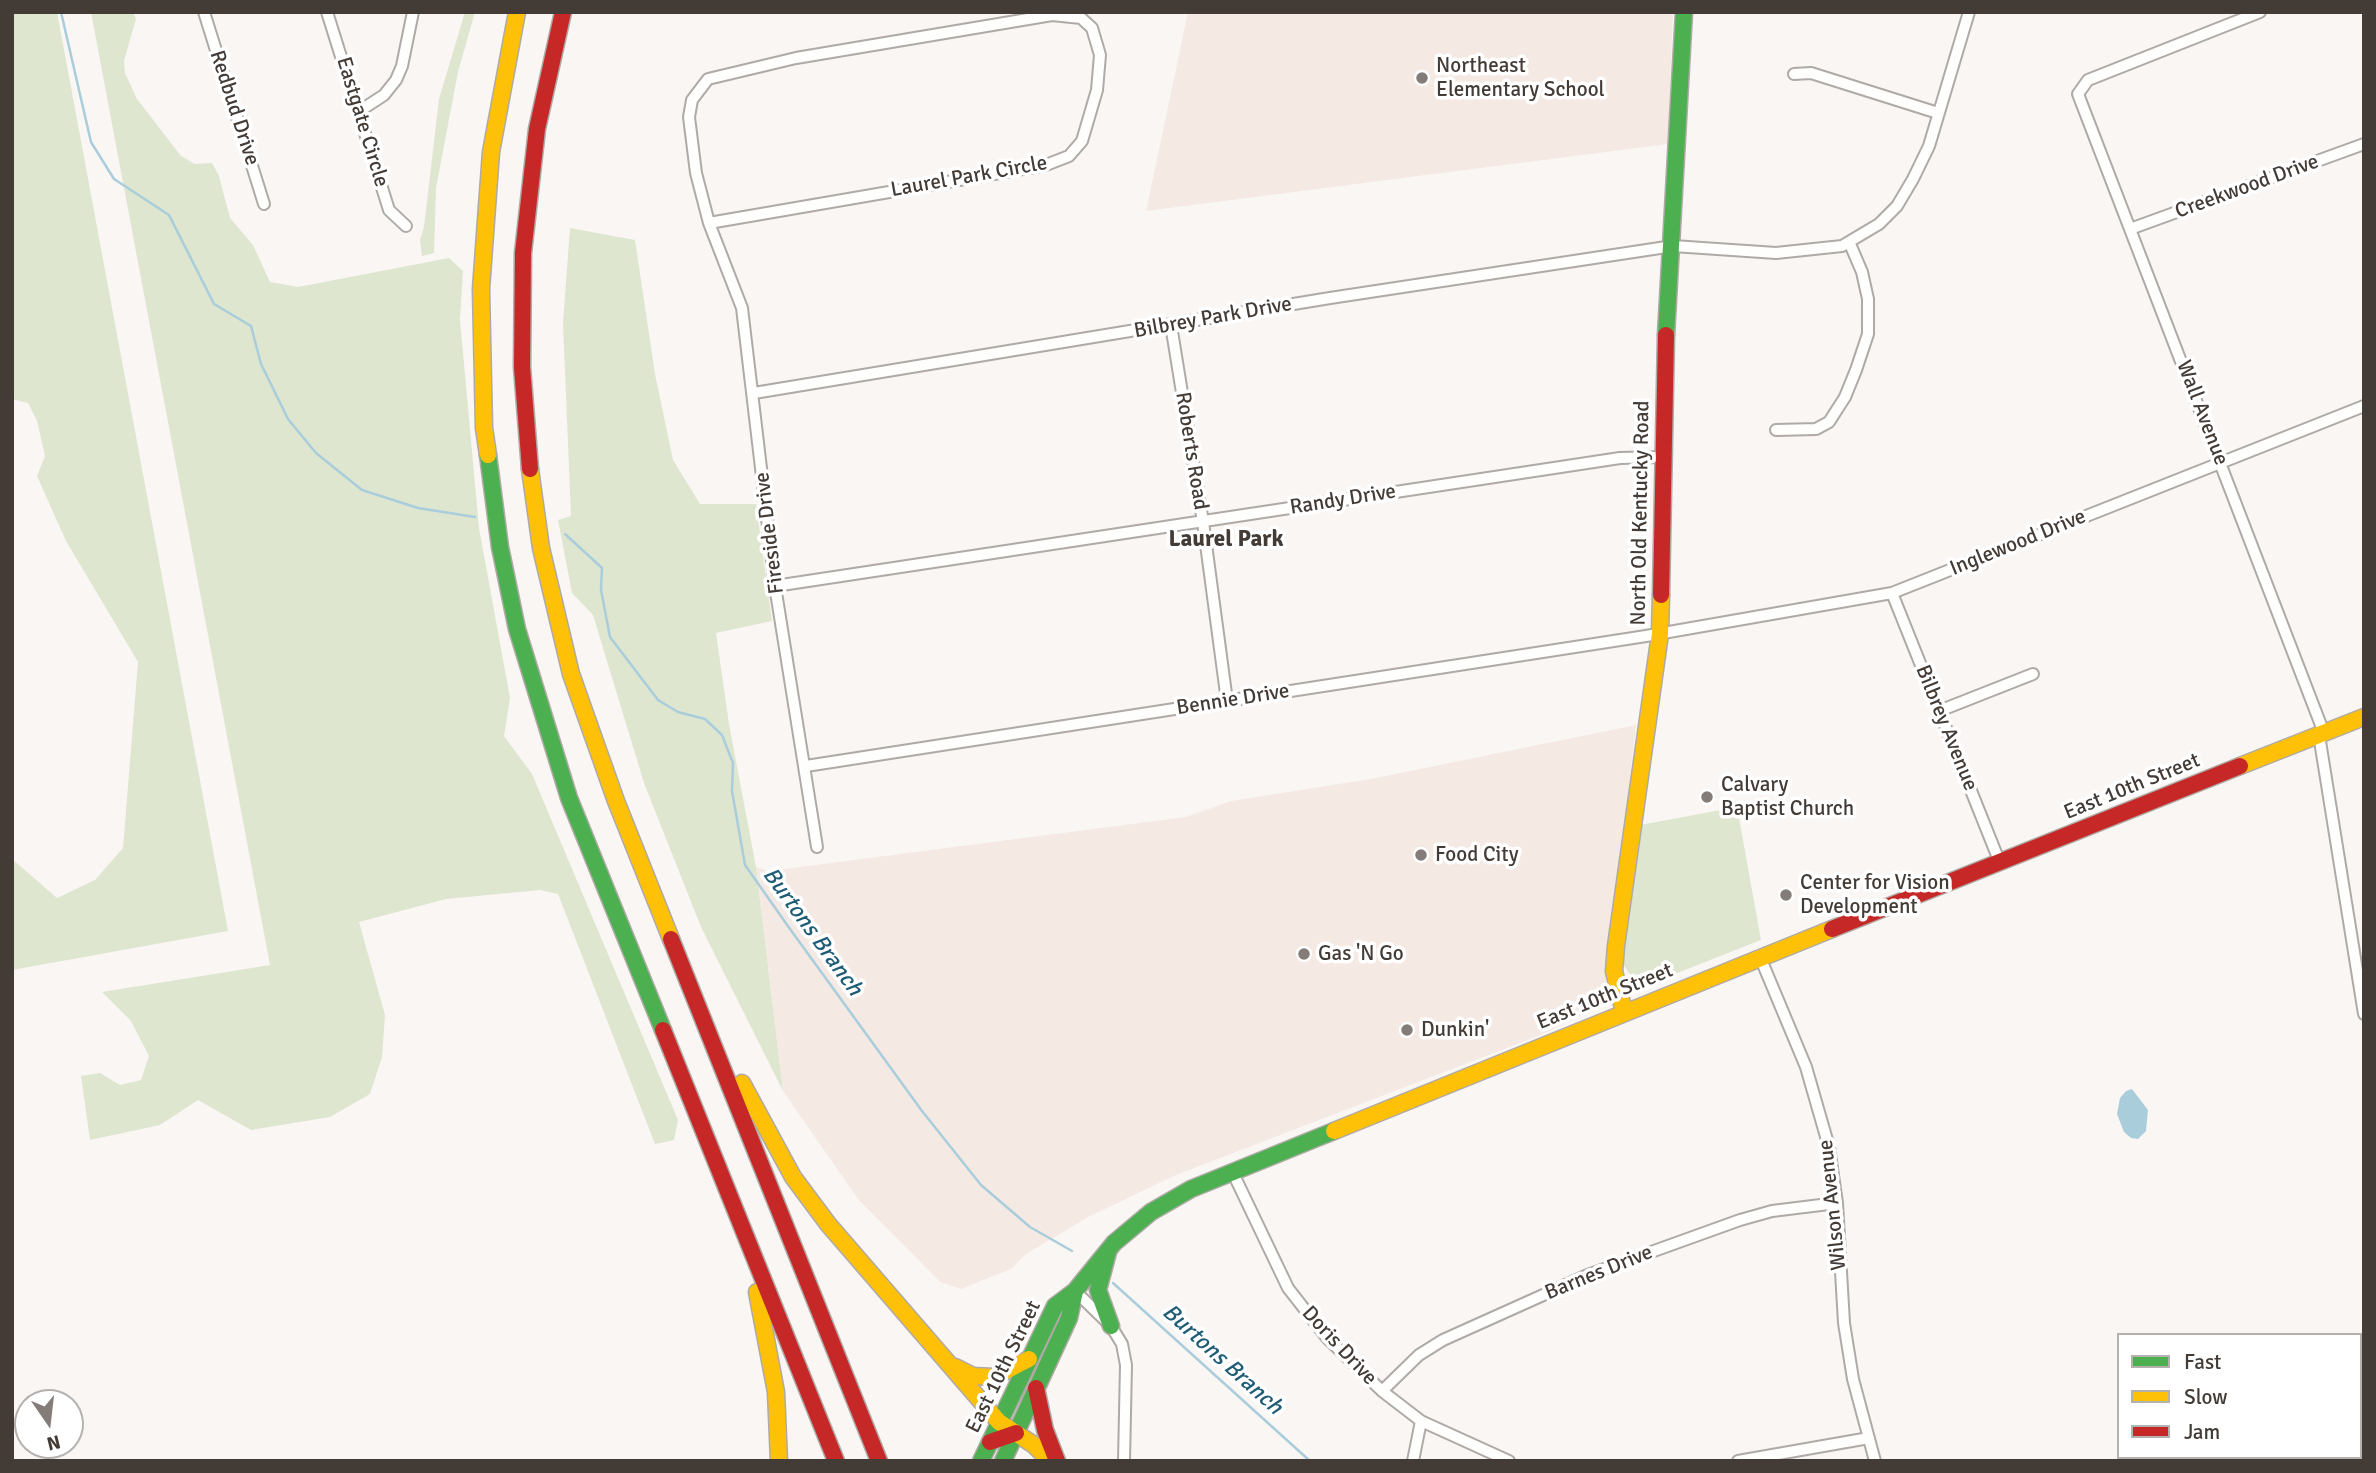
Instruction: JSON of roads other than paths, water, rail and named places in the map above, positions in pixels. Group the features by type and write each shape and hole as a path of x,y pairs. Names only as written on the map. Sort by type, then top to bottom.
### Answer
{"main road":[{"path":"517,12 491,152 481,289 484,428 500,547 520,641 569,797 836,1461"},
{"path":"563,12 537,129 523,253 522,367 530,472 541,548 571,674 616,801 879,1461"},
{"name":"North Old Kentucky Road","path":"1624,1012 1614,971 1616,946 1660,634 1662,457 1684,12"},
{"name":"East 10th Street","path":"982,1461 1055,1306 1075,1291 1114,1243 1151,1212 1232,1171 1760,957 2364,718"},
{"path":"685,974 793,1177 828,1224 999,1422 1034,1445 1050,1461"},
{"path":"696,1111 759,1297 776,1392 779,1461"},
{"path":"1111,1326 1098,1290 1105,1257 1114,1243"},
{"name":"East 10th Street","path":"1003,1461 1069,1318 1075,1291"},
{"path":"951,1365 973,1376 994,1377 1029,1359"},
{"path":"1036,1388 1057,1461"},
{"path":"990,1442 1016,1433"}],"street":[{"name":"Redbud Drive","path":"204,12 264,204"},
{"name":"Eastgate Circle","path":"327,12 389,210 406,226"},
{"path":"358,112 384,95 396,80 402,66 413,12"},
{"path":"1776,429 1816,429 1829,422 1845,397 1868,334 1868,299 1862,272 1850,244 1879,224 1897,206 1929,146 1969,12"},
{"name":"Wall Avenue","path":"2260,12 2088,80 2078,93 2322,734 2364,1014"},
{"name":"Laurel Park Circle","path":"1052,15 1081,18 1092,28 1100,55 1097,90 1083,141 1069,156 1033,167 709,223 696,173 689,117 692,100 708,79 796,58 1052,15"},
{"path":"1794,74 1811,73 1938,113"},
{"name":"Creekwood Drive","path":"2130,229 2364,144"},
{"name":"Fireside Drive","path":"709,223 742,308 775,586 817,846"},
{"name":"Bilbrey Park Drive","path":"754,393 1330,298 1673,246 1776,253 1815,251 1850,244"},
{"name":"Roberts Road","path":"1171,325 1203,522 1227,701"},
{"name":"Inglewood Drive","path":"1660,634 1892,593 2364,406"},
{"name":"Randy Drive","path":"775,586 1620,458 1662,457"},
{"name":"Bilbrey Avenue","path":"1892,593 2000,863"},
{"name":"Bennie Drive","path":"806,766 1660,634"},
{"path":"1939,711 2033,674"},
{"name":"Wilson Avenue","path":"1760,957 1806,1068 1821,1116 1837,1203 1844,1323 1853,1379 1875,1461"},
{"name":"Doris Drive","path":"1232,1171 1289,1288 1326,1338 1381,1391 1421,1421 1508,1461"},
{"name":"Barnes Drive","path":"1381,1391 1419,1355 1443,1340 1590,1274 1740,1220 1772,1211 1837,1203"},
{"path":"1075,1291 1111,1326 1122,1344 1126,1365 1124,1461"},
{"path":"1413,1461 1421,1421"},
{"path":"1738,1461 1869,1438"}],"water":[{"path":"2132,1089 2148,1110 2146,1131 2138,1139 2131,1138 2124,1132 2117,1114 2120,1098"}],"waterway":[{"name":"Burtons Branch","path":"61,12 91,142 114,179 169,215 214,304 251,326 261,364 288,419 316,453 362,490 418,508 475,517"},
{"name":"Burtons Branch","path":"565,534 602,568 601,590 610,637 658,700 678,712 705,719 722,735 733,763 732,791 745,865 790,929 922,1111 981,1185 1030,1227 1072,1251"},
{"name":"Burtons Branch","path":"1113,1283 1310,1461"}],"place":[{"name":"Northeast Elementary School","path":"1422,78"},
{"name":"Calvary Baptist Church","path":"1707,797"},
{"name":"Food City","path":"1421,855"},
{"name":"Center for Vision Development","path":"1786,895"},
{"name":"Gas 'N Go","path":"1304,954"},
{"name":"Dunkin'","path":"1407,1030"}],"district":[{"name":"Laurel Park","path":"1226,540"}]}
